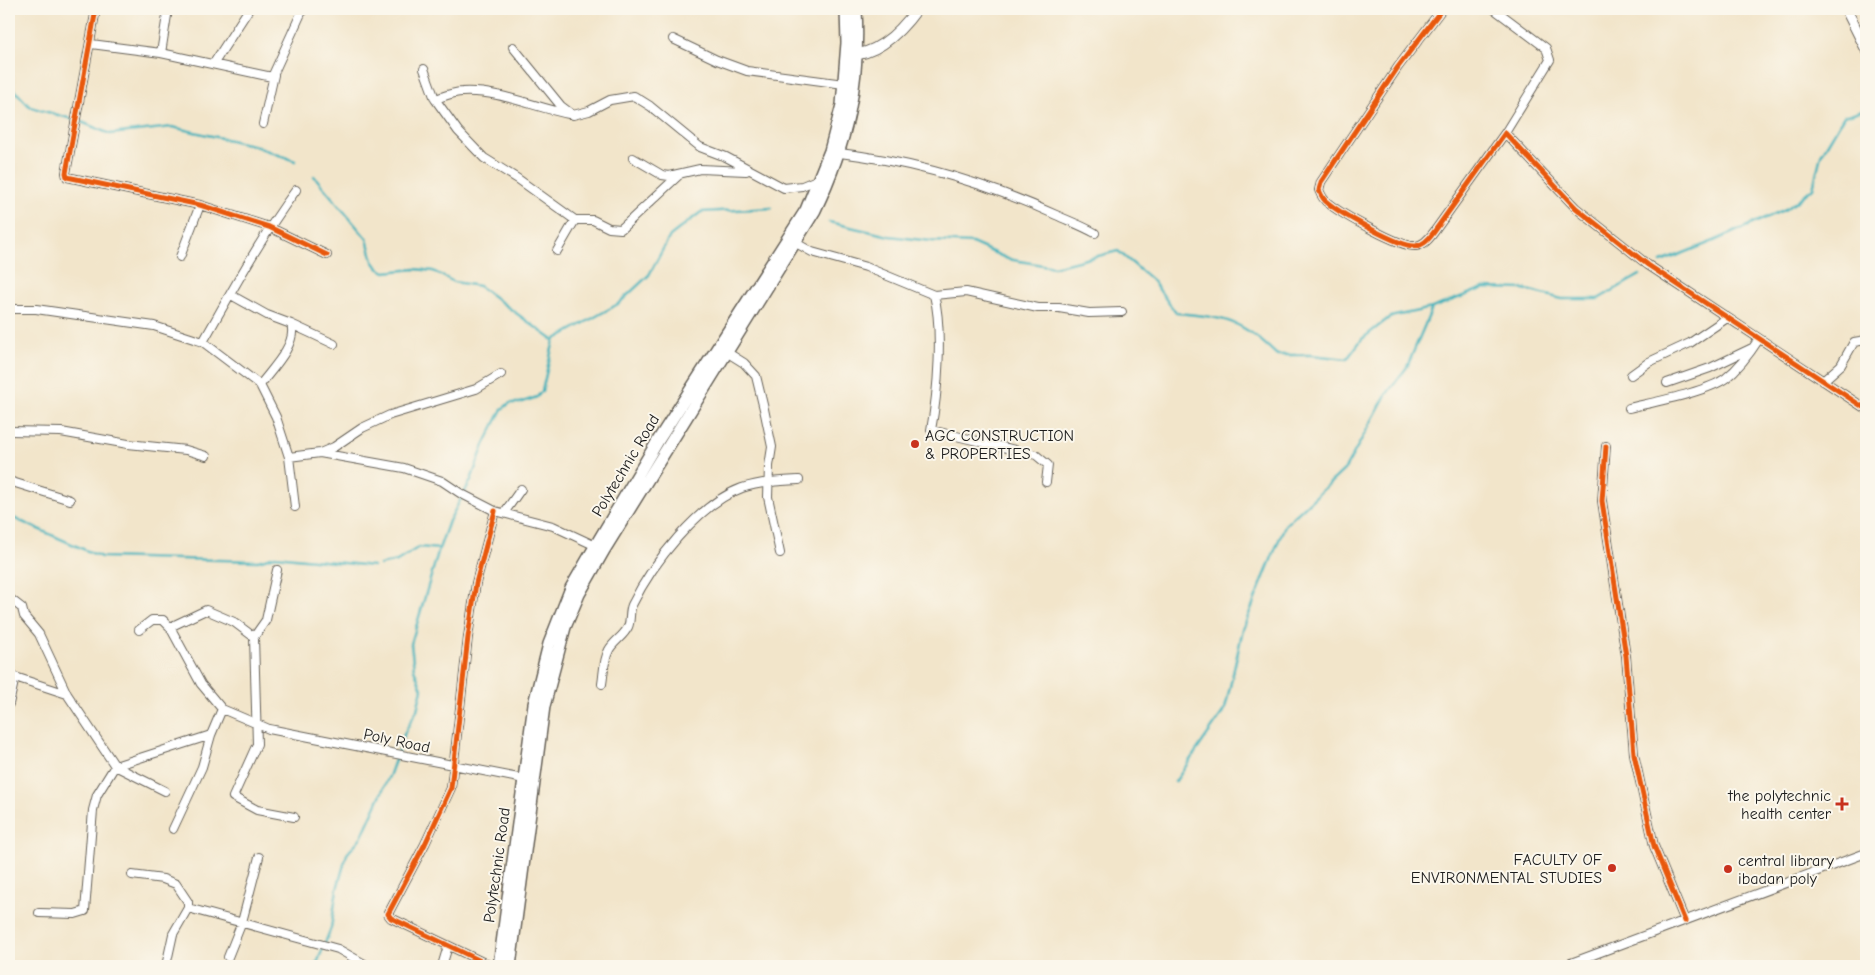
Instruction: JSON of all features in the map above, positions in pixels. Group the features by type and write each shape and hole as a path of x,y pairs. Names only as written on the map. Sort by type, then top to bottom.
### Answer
{"main road":[{"name":"Polytechnic Road","path":"600,548 659,439 806,210 838,123 852,49 846,9"},
{"name":"Polytechnic Road","path":"499,966 509,933 530,780 534,704 548,644 571,588 600,548 728,353 815,210 840,153 851,109 852,49 856,9"},
{"path":"852,49 880,44 899,32 917,9"},
{"path":"1846,9 1866,49"},
{"name":"Polytechnic Road","path":"509,933 510,966"}],"street":[{"path":"96,9 91,44 76,110 66,173 67,178 200,205 269,227 327,255"},
{"path":"161,53 168,9"},
{"path":"214,63 248,9"},
{"path":"263,124 274,76 303,9"},
{"path":"1442,9 1398,67 1321,182 1319,190 1327,203 1387,237 1409,246 1418,246 1426,242 1434,232 1505,133 1550,60 1546,48 1494,9"},
{"path":"673,40 747,71 844,84"},
{"path":"91,44 161,53 274,76"},
{"path":"513,47 561,106 572,115"},
{"path":"424,69 435,99 458,131 484,158 518,179 575,220 593,220 609,228 621,229 680,174"},
{"path":"435,99 460,91 478,93 516,99 552,111 572,115 589,111 610,100 634,96 656,110 700,147 784,188 802,186 819,179"},
{"path":"1505,133 1576,208 1648,265 1866,409"},
{"path":"840,153 872,157 936,171 1023,200 1095,233"},
{"path":"633,158 662,175 669,176 700,169 750,171"},
{"path":"203,342 269,227 296,190"},
{"path":"180,257 200,205"},
{"path":"557,251 575,220"},
{"path":"796,243 812,252 866,267 934,295 966,292 1038,308 1059,308 1089,313 1122,312"},
{"path":"231,295 267,315 334,344"},
{"path":"934,295 939,314 936,402 931,430 1036,455 1048,465 1046,482"},
{"path":"9,309 36,309 154,326 203,342 260,385 276,417 289,457 295,507"},
{"path":"1631,375 1649,362 1690,343 1727,318"},
{"path":"260,385 289,344 293,330 291,324"},
{"path":"1629,408 1664,400 1725,379 1746,359 1759,339"},
{"path":"1823,381 1841,365 1854,342 1866,340"},
{"path":"1667,383 1710,368 1754,347"},
{"path":"728,353 744,363 756,376 772,447 768,498 780,553"},
{"path":"289,457 320,452 334,447 362,428 390,415 476,389 501,374"},
{"path":"9,431 61,432 128,444 186,450 206,456"},
{"path":"1606,446 1602,501 1626,656 1634,754 1654,846 1685,921"},
{"path":"320,452 404,468 442,481 495,512 553,526 600,548"},
{"path":"602,684 603,670 609,650 629,626 631,607 657,565 676,540 717,501 742,488 768,482 799,480"},
{"path":"10,484 70,500"},
{"path":"504,513 521,489"},
{"path":"491,966 388,916 446,802 455,767 468,636 476,583 495,512"},
{"path":"278,570 266,620 254,637 257,744 233,797 258,810 294,817"},
{"path":"9,598 22,608 24,616 39,634 67,694 115,766 165,791"},
{"path":"170,627 206,610 234,622 254,637"},
{"path":"139,630 152,620 164,620 170,627 201,684 222,709 210,735 202,767 173,829"},
{"path":"9,704 12,676 67,694"},
{"name":"Poly Road","path":"222,709 269,729 393,752 455,767 530,780"},
{"path":"39,913 75,914 85,912 93,810 97,795 115,766 210,735"},
{"path":"1563,966 1866,853"},
{"path":"228,957 242,922 259,857"},
{"path":"132,874 163,879 176,884 184,894 188,908 173,934 166,966"},
{"path":"188,908 338,949 368,966"},
{"path":"442,966 448,946"}],"waterway":[{"path":"9,84 30,107 79,121 110,134 172,127 252,145 295,161"},
{"path":"1661,262 1788,208 1813,188 1821,155 1844,116 1866,109"},
{"path":"314,176 367,239 373,261 378,268 385,272 415,269 433,271 454,282 479,286 553,340"},
{"path":"316,966 331,928 337,889 347,854 362,836 390,774 405,732 417,710 422,689 414,669 411,644 439,549 449,521 471,480 484,445 502,409 510,403 520,403 537,397 542,391 554,340 618,304 649,275 670,236 701,212 772,208"},
{"path":"829,222 889,236 972,243 1008,259 1054,267 1118,251 1152,280 1176,313 1232,322 1252,334 1277,355 1311,355 1347,359 1362,339 1390,317 1432,308 1484,288 1523,289 1562,299 1598,299 1640,275"},
{"path":"1175,782 1225,709 1243,629 1285,525 1345,469 1386,395 1407,367 1432,308"},
{"path":"9,516 101,557 258,561 275,556 373,566"},
{"path":"380,565 397,561 419,547 439,549"}],"cycle path":[{"path":"96,9 66,173 67,177 200,205 269,227 327,255"},
{"path":"1442,9 1398,67 1321,182 1319,190 1325,200 1335,208 1385,236 1408,245 1419,245 1432,235 1505,133 1576,208 1648,265 1866,409"},
{"path":"1606,446 1602,501 1626,656 1634,754 1654,846 1685,921"},
{"path":"491,966 391,918 388,914 425,844 451,788 476,583 495,511"}],"place":[{"name":"AGC CONSTRUCTION & PROPERTIES","path":"915,444"},
{"name":"the polytechnic health center","path":"1842,804"},
{"name":"FACULTY OF ENVIRONMENTAL STUDIES","path":"1612,868"},
{"name":"central library ibadan poly","path":"1728,869"}]}
